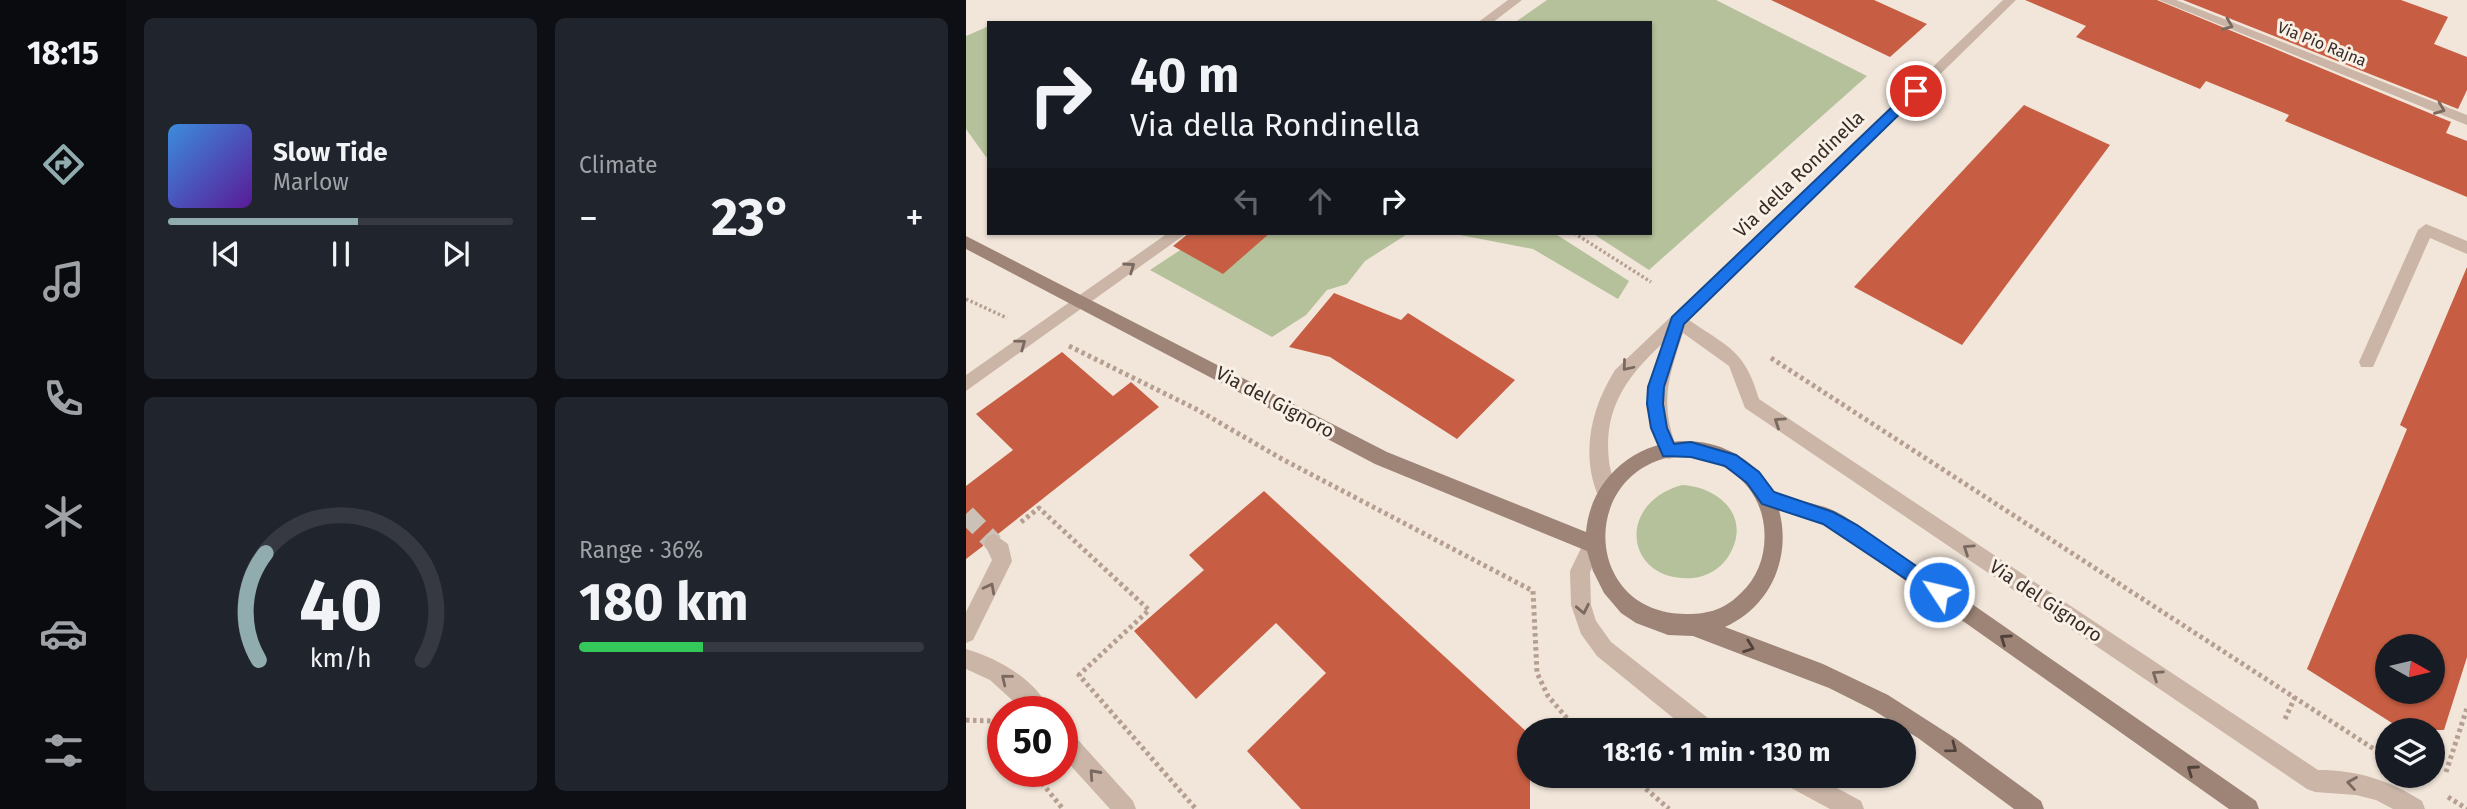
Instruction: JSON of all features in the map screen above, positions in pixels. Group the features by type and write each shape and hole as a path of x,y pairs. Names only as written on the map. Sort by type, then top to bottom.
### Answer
{"main road":[{"name":"Via del Gignoro","path":"966,242 1381,458 1593,544"},
{"path":"1691,450 1730,460 1753,478 1768,498 1777,536 1775,551 1765,577 1754,592 1736,608 1717,617 1685,623 1660,621 1647,616 1618,598 1600,573 1593,544 1595,519 1606,492 1627,469 1654,455 1669,451 1691,450"},
{"path":"1768,498 1827,517 1851,531 2248,809"},
{"path":"1685,623 1857,690 1938,738 2033,809"}],"street":[{"path":"1486,21 1516,0"},
{"name":"Via della Rondinella","path":"1606,492 1599,451 1601,419 1607,394 1613,383 1637,354 1678,321 2010,0"},
{"name":"Via Pio Rajna","path":"2165,0 2467,120"},
{"path":"2367,362 2426,230 2467,248"},
{"path":"966,384 1176,235"},
{"name":"Via della Rondinella","path":"1669,451 1659,428 1655,396 1678,321"},
{"name":"Via del Gignoro","path":"1678,321 1735,361 1744,377 1751,404 2315,781 2352,781 2394,796 2414,809"},
{"path":"966,633 1002,561 1001,550 994,543"},
{"path":"1593,544 1580,571 1581,605 1588,627 1604,649 1689,718"},
{"path":"966,659 983,663 1009,679 1024,696"},
{"path":"1078,757 1125,809"},
{"path":"1814,788 1853,809"}],"path":[{"path":"1577,235 1651,282"},
{"path":"966,299 1011,320"},
{"path":"1079,350 1196,409 1282,459 1533,591 1536,605 1536,672 1548,698 1566,718"},
{"path":"1767,355 2375,749"},
{"path":"994,543 1039,508 1149,610 1079,675 1196,809"},
{"path":"2446,772 2467,708"},
{"path":"966,720 987,721"},
{"path":"1045,787 1063,809"},
{"path":"1645,788 1669,809"}],"green space":[{"path":"1547,0 1716,0 1867,76 1649,270 1595,235 1652,235 1652,21 1517,21"},
{"path":"987,27 986,157 966,129 966,36"},
{"path":"1203,235 1406,235 1365,261 1347,284 1327,290 1306,315 1272,337 1150,270"},
{"path":"1460,235 1557,235 1629,281 1618,299 1533,249"},
{"path":"1682,485 1696,487 1720,498 1729,507 1737,530 1735,543 1725,561 1713,571 1693,578 1671,576 1653,568 1642,556 1637,540 1638,524 1646,508 1660,495"}],"building":[{"path":"1771,0 1874,0 1927,24 1890,57"},
{"path":"2025,0 2157,0 2451,122 2446,133 2467,141 2467,197 2285,121 2289,115 2206,81 2200,89 2076,37 2086,26"},
{"path":"2183,0 2401,0 2448,17 2434,44 2467,57 2467,90 2458,109"},
{"path":"2024,105 2110,145 1962,345 1854,287"},
{"path":"1187,235 1268,235 1223,274 1173,246"},
{"path":"2467,267 2467,657 2445,727 2445,718 2384,718 2307,669 2407,429 2400,425"},
{"path":"1334,293 1401,320 1408,313 1515,380 1457,439 1330,357 1289,347"},
{"path":"1062,352 1113,396 1131,382 1159,407 998,534 993,532 986,535 983,546 966,559 966,486 1013,450 976,414"},
{"path":"1264,491 1517,723 1517,788 1530,788 1530,809 1301,809 1247,751 1326,673 1276,623 1196,699 1134,631 1204,570 1189,555"}],"tunnel":[{"path":"966,514 994,543"}],"route":[{"path":"1916,91 1678,321 1656,387 1655,404 1659,428 1669,451 1691,450 1716,454 1730,460 1753,478 1768,498 1827,517 1939,592"}]}
